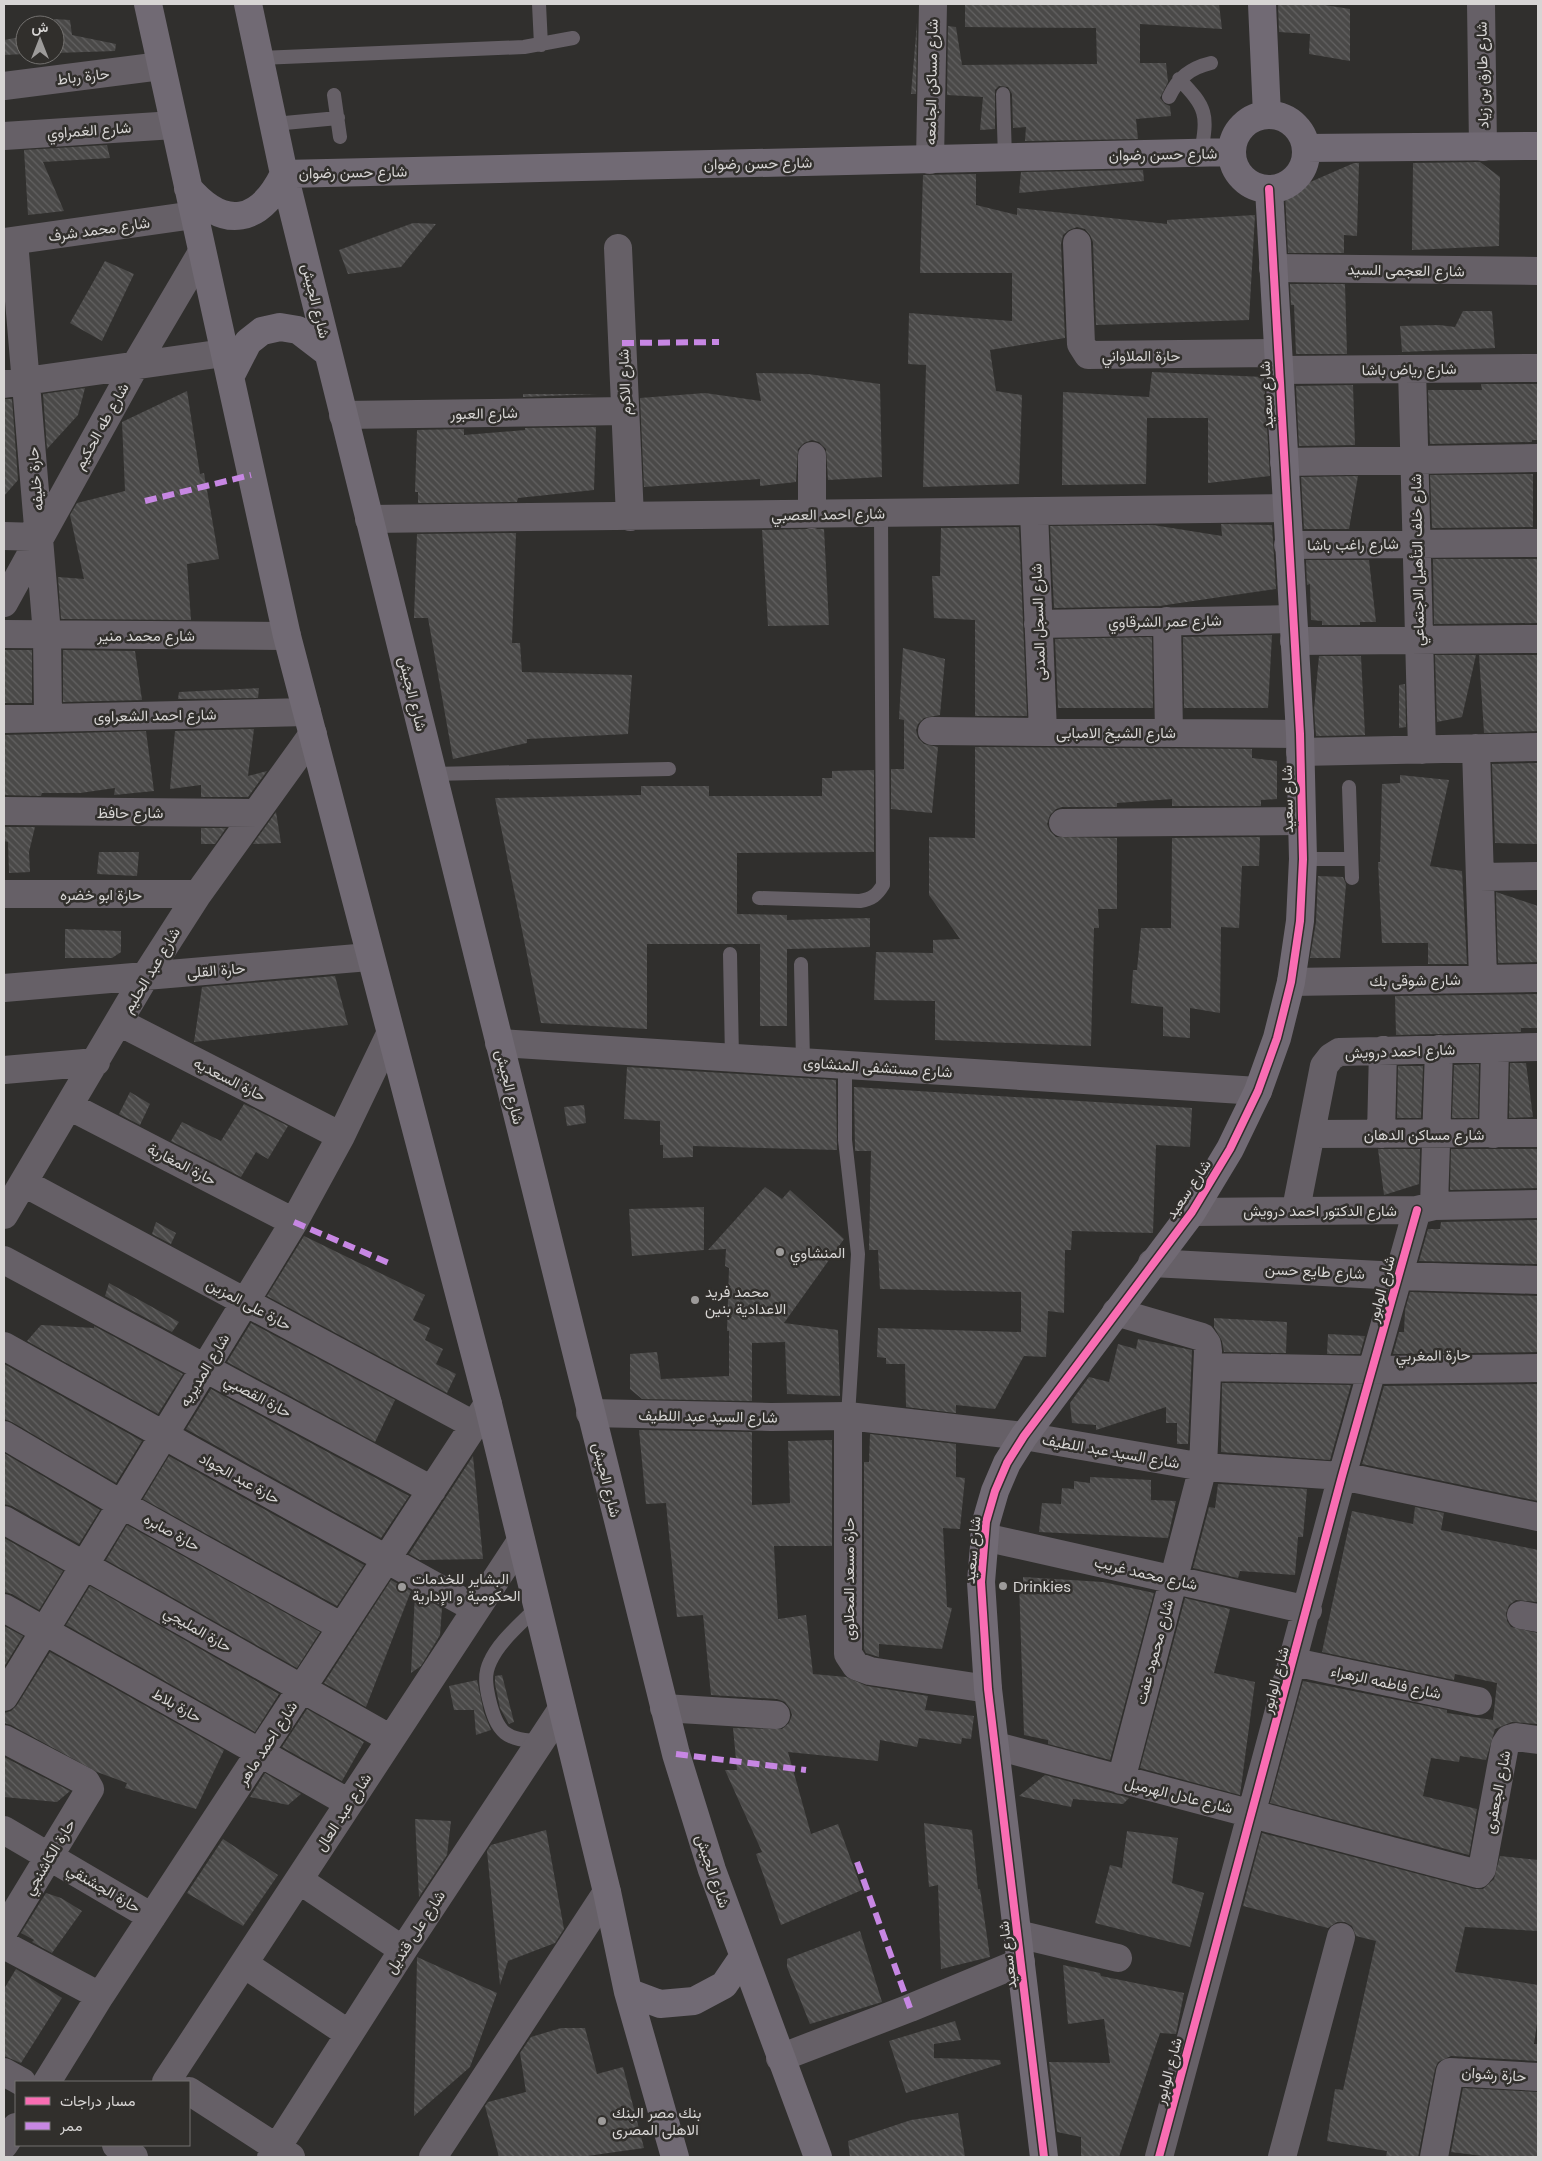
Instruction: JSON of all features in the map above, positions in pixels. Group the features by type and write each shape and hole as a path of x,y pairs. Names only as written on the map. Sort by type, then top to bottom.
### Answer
{"main road":[{"path":"148,4 287,636 390,1034 481,1415 521,1541 607,1892 628,1992 675,2157"},
{"name":"شارع الجيش","path":"248,4 284,174 664,1708 698,1830 780,2058 818,2157"},
{"path":"1262,4 1267,115"},
{"path":"1267,115 1281,117 1293,124 1302,135 1306,148 1306,159 1296,177 1288,184 1269,189 1257,187 1247,182 1238,174 1233,163 1234,138 1242,126 1254,118 1267,115"},
{"path":"1306,148 1538,146"},
{"name":"شارع حسن رضوان","path":"284,174 1232,152"},
{"path":"188,188 202,204 220,214 240,216 260,208 274,194 284,174"},
{"name":"شارع سعيد","path":"1044,2157 988,1689 981,1582 984,1537 995,1491 1007,1462 1024,1436 1152,1263 1192,1212 1230,1149 1258,1091 1277,1038 1291,982 1300,921 1303,858 1300,743 1269,189"},
{"path":"227,365 248,342 262,331 280,327 298,330 328,353"},
{"path":"628,1992 660,2004 694,2001 724,1985 743,1957"}],"street":[{"name":"شارع مساكن الجامعه","path":"930,160 933,4"},
{"name":"شارع طارق بن زياد","path":"1481,4 1483,147"},
{"name":"حارة رباط","path":"4,86 162,66"},
{"name":"شارع الغمراوي","path":"4,136 174,125"},
{"name":"شارع محمد شرف","path":"9,241 194,215"},
{"name":"حارة خليفه","path":"9,241 15,383 40,537 46,634 48,718"},
{"name":"حارة الملاواني","path":"1077,243 1081,344 1083,350 1088,355 1278,362"},
{"name":"شارع الاكرم","path":"618,248 630,517"},
{"name":"شارع طه الحكيم","path":"4,602 136,364 202,252"},
{"name":"شارع العجمى السيد","path":"1273,268 1538,271"},
{"name":"شارع رياض باشا","path":"1278,362 1412,369 1538,368"},
{"path":"15,383 136,364 227,365"},
{"name":"شارع خلف التأهيل الاجتماعي","path":"1412,369 1422,750"},
{"name":"شارع العبور","path":"344,415 625,411"},
{"path":"812,456 812,515"},
{"path":"1284,462 1538,458"},
{"name":"شارع احمد العصبي","path":"370,520 1286,508"},
{"name":"شارع السجل المدنى","path":"1034,512 1043,732"},
{"path":"4,536 40,537"},
{"name":"شارع راغب باشا","path":"1288,545 1538,543"},
{"path":"1167,621 1169,733"},
{"name":"شارع عمر الشرقاوي","path":"1038,624 1167,621 1419,640 1538,639"},
{"name":"شارع محمد منير","path":"4,634 287,636"},
{"name":"شارع احمد الشعراوى","path":"4,719 48,718 310,723"},
{"name":"شارع عبد الحليم","path":"4,1214 146,975 198,894 256,812 310,723"},
{"name":"شارع الشيخ الامبابى","path":"932,731 1169,733 1422,750 1538,747"},
{"path":"1476,748 1483,979"},
{"name":"شارع حافظ","path":"4,811 256,812"},
{"path":"1063,823 1302,821"},
{"path":"1480,877 1538,876"},
{"name":"حارة ابو خضره","path":"4,894 198,894"},
{"name":"حارة القلى","path":"4,988 370,957"},
{"name":"شارع شوقى بك","path":"1291,982 1538,978"},
{"name":"حارة السعديه","path":"119,1022 341,1136"},
{"name":"شارع المديريه","path":"4,1697 43,1630 165,1436 294,1222 341,1136 390,1034"},
{"name":"شارع مستشفى المنشاوى","path":"499,1043 1258,1091"},
{"name":"شارع احمد درويش","path":"1296,1209 1324,1066 1331,1057 1339,1052 1538,1047"},
{"path":"1493,1134 1495,1048"},
{"name":"شارع الوابور","path":"1159,2157 1308,1610 1342,1476 1399,1276 1425,1208 1436,1134 1439,1049"},
{"path":"1381,1134 1383,1050"},
{"path":"4,1070 96,1062"},
{"name":"حارة المغاربة","path":"69,1106 294,1222"},
{"name":"شارع مساكن الدهان","path":"1310,1134 1538,1133"},
{"name":"حارة على المزين","path":"24,1183 246,1302 481,1415"},
{"name":"شارع الدكتور احمد درويش","path":"1192,1212 1538,1204"},
{"name":"حارة القصبي","path":"4,1260 432,1490"},
{"name":"شارع طايع حسن","path":"1152,1263 1399,1276 1538,1280"},
{"name":"شارع محمود عفت","path":"1116,1312 1202,1337 1207,1344 1208,1367 1203,1467 1121,1780"},
{"name":"حارة عبد الجواد","path":"4,1346 476,1610"},
{"name":"حارة المغربي","path":"1208,1367 1373,1370 1538,1368"},
{"name":"شارع السيد عبد اللطيف","path":"590,1413 772,1417 848,1416 1024,1436 1203,1467 1342,1476 1538,1517"},
{"name":"شارع احمد ماهر","path":"48,2081 100,1996 481,1415"},
{"name":"حارة مسعد المحلاوى","path":"848,1416 848,1654 856,1666 870,1670 988,1689"},
{"name":"حارة صابره","path":"4,1435 121,1504 342,1627"},
{"name":"حارة المليجي","path":"4,1520 391,1739"},
{"name":"شارع محمد غريب","path":"984,1537 1174,1578 1308,1610"},
{"name":"شارع عبد العال","path":"176,2081 244,1964 521,1541"},
{"name":"حارة بلاط","path":"4,1608 349,1803"},
{"name":"شارع فاطمه الزهراء","path":"1294,1662 1478,1701"},
{"path":"664,1708 776,1715"},
{"name":"شارع على قنديل","path":"280,2154 350,2034 403,1950 562,1709"},
{"name":"شارع الجعفرى","path":"1478,1874 1482,1869 1505,1745 1509,1739 1516,1737 1538,1740"},
{"name":"حارة الكاشنجي","path":"4,1739 86,1782 89,1786 89,1791 4,1931"},
{"name":"شارع عادل الهرميل","path":"996,1746 1478,1874"},
{"name":"حارة الجشنقي","path":"4,1830 152,1917"},
{"path":"299,1880 403,1950"},
{"path":"433,2157 607,1892"},
{"path":"1018,1934 1118,1958"},
{"path":"1282,2157 1341,1937"},
{"path":"4,1945 100,1996"},
{"path":"780,2058 910,2008 1021,1962"},
{"path":"244,1964 350,2034"},
{"path":"4,2072 20,2081"},
{"name":"حارة رشوان","path":"1434,2157 1450,2072 1538,2077"},
{"path":"190,2095 280,2154"},
{"path":"4,2145 15,2128"}],"lane":[{"path":"539,4 541,45"},
{"path":"260,58 541,45 573,38"},
{"path":"1169,97 1180,80 1199,66 1211,63"},
{"path":"1180,80 1197,97 1203,109 1205,129 1201,153"},
{"path":"1003,94 1005,158"},
{"path":"334,95 340,137"},
{"path":"274,124 338,118"},
{"path":"759,898 860,901 870,899 878,893 882,884 881,514"},
{"path":"432,774 669,769"},
{"path":"1349,787 1352,878"},
{"path":"1303,858 1351,858"},
{"path":"730,954 732,1058"},
{"path":"801,964 804,1062"},
{"path":"845,1064 845,1140 858,1254 848,1416"},
{"path":"537,1607 496,1652 487,1667 486,1677 494,1720 500,1730 519,1741 541,1741"}],"building":[{"path":"965,4 1219,4 1222,29 1140,24 1140,63 1166,63 1168,82 1160,98 1165,104 1170,106 1171,116 1136,119 1138,139 1025,141 1026,127 1013,128 1012,94 1008,87 999,86 995,90 995,129 980,130 983,97 947,95 948,26 956,27 962,65 1097,64 1096,28 965,27"},
{"path":"1278,4 1318,4 1350,9 1350,61 1309,54 1310,34 1279,32"},
{"path":"65,20 70,20 72,35 116,44 115,51 65,53"},
{"path":"917,23 916,94 911,94"},
{"path":"15,38 15,54 4,55 4,40"},
{"path":"107,145 110,158 43,162 64,211 28,215 24,150"},
{"path":"1480,162 1500,177 1499,246 1412,250 1413,163"},
{"path":"1354,163 1359,163 1357,236 1344,235 1344,253 1288,253 1285,193"},
{"path":"1143,170 1144,181 1019,193 1021,172"},
{"path":"976,174 976,205 1017,215 1017,208 1167,224 1167,220 1255,215 1249,320 1096,325 1093,242 1085,229 1077,227 1069,230 1063,235 1061,244 1065,338 990,350 996,391 1022,395 1019,484 923,487 926,365 908,364 909,313 1012,321 1012,273 920,273 923,175"},
{"path":"413,223 436,224 401,267 348,274 339,250"},
{"path":"105,261 134,274 102,341 70,323"},
{"path":"1290,284 1345,284 1347,354 1296,354 1294,305 1291,305"},
{"path":"1463,311 1492,311 1495,348 1402,352 1400,326 1439,325 1455,327"},
{"path":"1152,372 1264,377 1270,476 1208,483 1208,418 1147,418 1146,484 1062,485 1063,392 1149,397"},
{"path":"756,373 808,374 880,384 882,477 828,480 826,449 819,442 812,440 804,443 798,449 796,482 760,486 760,479 644,487 640,398 705,393 761,401"},
{"path":"1481,384 1538,384 1538,440 1532,440 1532,442 1430,444 1428,390 1482,390"},
{"path":"1353,385 1355,445 1299,446 1296,386"},
{"path":"85,388 78,415 47,449 43,394"},
{"path":"187,391 200,474 204,473 219,559 187,564 191,620 61,619 58,577 84,579 70,515 77,503 125,491 122,422"},
{"path":"523,394 597,394 523,397"},
{"path":"4,399 12,399 18,480 4,496"},
{"path":"596,427 594,490 518,498 517,502 418,503 418,492 415,492 417,430 464,429 464,435 525,430 525,428"},
{"path":"1533,474 1533,527 1432,528 1430,475"},
{"path":"1358,476 1349,529 1304,529 1301,477"},
{"path":"1221,524 1272,525 1276,589 1159,606 1054,608 1050,526 1153,525 1222,536"},
{"path":"1019,527 1027,716 975,716 975,620 934,618 932,576 940,576 941,528"},
{"path":"824,529 829,625 768,626 762,530"},
{"path":"516,533 512,643 520,643 522,672 632,675 628,734 527,739 527,743 453,759 428,618 414,618 417,534"},
{"path":"1433,559 1538,559 1538,623 1434,624"},
{"path":"1306,560 1369,560 1376,622 1360,622 1360,625 1322,625 1322,621 1311,620 1310,584 1307,585"},
{"path":"1272,635 1268,708 1184,708 1183,637"},
{"path":"1152,637 1153,708 1058,708 1055,639"},
{"path":"903,648 945,659 940,715 924,718 918,724 916,730 918,738 924,744 938,747 932,813 891,809 891,769 904,769 904,720 899,719"},
{"path":"4,650 32,650 32,703 4,703"},
{"path":"63,650 135,651 142,700 63,702"},
{"path":"1435,655 1476,655 1462,717 1437,722"},
{"path":"1479,655 1538,655 1538,731 1484,733"},
{"path":"1319,656 1361,656 1365,735 1316,736 1314,710"},
{"path":"1405,684 1406,727 1399,728 1399,685"},
{"path":"259,688 258,698 178,699 179,692"},
{"path":"254,729 248,776 267,771 248,797 201,797 201,785 170,789 175,731"},
{"path":"146,731 154,791 114,795 115,788 80,793 42,793 41,796 4,795 4,735"},
{"path":"975,747 1252,749 1252,758 1277,761 1277,799 1261,800 1261,806 1172,806 1172,799 1117,803 1117,807 1062,807 1056,809 1050,815 1047,824 1050,831 1056,837 1117,838 1117,909 1098,909 1099,928 1094,928 1091,1046 935,1040 935,1001 874,1000 876,952 933,953 933,940 960,939 929,895 929,837 975,838"},
{"path":"1538,763 1538,844 1495,843 1492,764"},
{"path":"874,770 874,852 737,853 737,914 787,915 787,920 870,918 870,947 787,949 787,1026 760,1026 760,944 647,944 647,1029 541,1023 495,798 641,795 641,786 709,786 709,796 822,796 822,778 832,778 832,771"},
{"path":"1400,775 1449,780 1430,866 1462,871 1467,964 1428,964 1428,943 1382,943 1378,862 1380,862 1382,784 1400,783"},
{"path":"276,812 281,843 253,844"},
{"path":"4,827 35,827 29,852 30,872 9,873 8,842 4,841"},
{"path":"201,828 226,828 215,844 201,844"},
{"path":"1260,837 1259,866 1242,866 1239,928 1221,927 1220,1013 1190,1008 1190,1038 1163,1036 1163,1007 1131,1003 1133,970 1137,970 1141,928 1171,928 1172,838"},
{"path":"99,852 139,852 137,876 97,874"},
{"path":"1318,876 1343,877 1346,884 1340,958 1310,958 1316,922"},
{"path":"1496,892 1538,906 1538,962 1498,963"},
{"path":"65,929 121,931 121,952 112,958 65,958"},
{"path":"335,976 348,1025 194,1042 202,987"},
{"path":"1538,994 1538,1028 1521,1028 1521,1032 1396,1035 1395,996"},
{"path":"1510,1063 1526,1063 1533,1117 1509,1118"},
{"path":"1479,1064 1478,1118 1452,1118 1454,1065"},
{"path":"1398,1066 1423,1066 1421,1118 1397,1118"},
{"path":"627,1067 836,1080 837,1150 693,1146 693,1157 663,1158 663,1145 660,1145 660,1121 624,1119"},
{"path":"854,1087 1192,1108 1190,1147 1156,1145 1153,1233 1072,1231 1071,1250 1065,1250 1064,1313 1048,1311 1046,1357 1024,1356 995,1409 956,1405 956,1413 906,1407 905,1364 886,1364 886,1358 877,1357 878,1328 1021,1332 1021,1292 880,1289 878,1250 869,1250 871,1151 855,1151"},
{"path":"130,1092 150,1104 140,1125 119,1114"},
{"path":"244,1104 288,1126 268,1159 256,1152 241,1177 171,1141 182,1122 221,1141"},
{"path":"584,1105 586,1123 567,1126 564,1107"},
{"path":"1378,1149 1420,1149 1419,1184 1384,1195"},
{"path":"1451,1149 1538,1149 1538,1188 1450,1190"},
{"path":"765,1187 782,1199 790,1190 844,1239 784,1323 838,1330 840,1396 787,1394 785,1342 752,1343 752,1401 642,1399 630,1389 630,1354 657,1352 661,1379 729,1376 729,1331 727,1331 729,1268 725,1266 726,1249 708,1250"},
{"path":"704,1207 704,1250 632,1256 629,1209"},
{"path":"1538,1220 1538,1264 1419,1261 1428,1229 1440,1229 1441,1222"},
{"path":"156,1222 176,1233 171,1244 152,1234"},
{"path":"304,1236 425,1295 413,1320 430,1328 425,1340 443,1349 436,1364 456,1374 447,1393 267,1296"},
{"path":"109,1283 179,1322 172,1332 105,1296"},
{"path":"1410,1292 1538,1296 1538,1352 1393,1354 1399,1332 1404,1332 1405,1310"},
{"path":"1214,1318 1287,1322 1286,1353 1224,1352 1222,1341 1214,1327"},
{"path":"251,1323 395,1400 375,1442 227,1362"},
{"path":"41,1325 94,1328 94,1326 183,1374 158,1414 27,1341"},
{"path":"1328,1334 1365,1336 1360,1354 1327,1354"},
{"path":"1138,1339 1192,1350 1188,1444 1177,1444 1177,1423 1166,1423 1166,1407 1096,1430 1096,1425 1072,1423 1070,1403 1089,1377 1109,1382 1118,1344 1136,1349"},
{"path":"4,1364 142,1441 116,1483 4,1419"},
{"path":"1222,1383 1351,1385 1330,1460 1221,1452"},
{"path":"1538,1384 1538,1501 1362,1464 1384,1386"},
{"path":"211,1389 409,1496 381,1538 186,1429"},
{"path":"639,1430 752,1432 752,1505 790,1503 788,1441 832,1440 832,1546 774,1546 778,1619 806,1615 813,1674 846,1677 867,1686 928,1696 925,1710 974,1716 971,1739 962,1738 961,1744 919,1738 917,1747 880,1740 878,1761 788,1752 811,1834 838,1824 862,1890 781,1925 756,1854 762,1852 725,1770 737,1770 733,1728 782,1729 789,1723 792,1715 785,1702 777,1699 711,1695 703,1615 677,1617 666,1503 646,1504"},
{"path":"870,1434 956,1444 956,1477 965,1478 960,1529 943,1528 947,1607 952,1608 942,1649 879,1644 879,1657 866,1653 864,1649 864,1462 869,1462"},
{"path":"4,1453 100,1510 79,1544 12,1506 4,1504"},
{"path":"169,1456 364,1565 337,1606 143,1499"},
{"path":"473,1456 483,1559 420,1560 409,1554"},
{"path":"1090,1477 1151,1480 1151,1500 1176,1501 1168,1538 1039,1532 1042,1503 1061,1504 1062,1488 1074,1489 1074,1481 1090,1483"},
{"path":"1218,1484 1307,1489 1303,1537 1298,1537 1295,1575 1240,1571 1238,1578 1193,1568 1209,1507 1215,1508"},
{"path":"1415,1507 1444,1513 1441,1530 1538,1550 1538,1602 1516,1600 1509,1605 1506,1613 1507,1621 1511,1627 1538,1633 1538,1724 1512,1722 1495,1729 1486,1760 1460,1756 1459,1762 1431,1758 1423,1796 1477,1809 1469,1855 1270,1803 1303,1681 1447,1710 1447,1713 1493,1720 1497,1683 1455,1674 1454,1680 1322,1652 1352,1511 1413,1524"},
{"path":"127,1525 320,1632 297,1668 106,1560"},
{"path":"4,1538 63,1571 39,1610 12,1594 4,1592"},
{"path":"1023,1577 1103,1582 1154,1593 1110,1760 1048,1744 1048,1740 1024,1735 1019,1582 1023,1582"},
{"path":"391,1580 411,1591 366,1707 324,1683"},
{"path":"90,1586 279,1694 255,1732 66,1625"},
{"path":"415,1593 442,1608 440,1635 421,1666 411,1673"},
{"path":"1185,1598 1230,1609 1214,1673 1255,1682 1240,1795 1140,1768"},
{"path":"4,1626 23,1636 4,1667"},
{"path":"50,1652 224,1750 196,1809 125,1788 127,1783 97,1772 4,1723 4,1713 11,1711 17,1705"},
{"path":"502,1675 514,1722 509,1724 500,1708 495,1684 495,1676"},
{"path":"477,1680 484,1713 491,1730 476,1735 474,1710 454,1710 449,1686"},
{"path":"307,1709 364,1742 342,1781 282,1747"},
{"path":"4,1757 70,1791 57,1802 4,1797"},
{"path":"265,1773 301,1794 288,1805 250,1797"},
{"path":"1045,1775 1129,1798 1123,1804 1073,1799 1071,1807 1019,1796"},
{"path":"415,1819 451,1821 447,1855 419,1897"},
{"path":"924,1823 972,1830 978,1889 980,1889 990,1957 941,1969 938,1885 929,1887"},
{"path":"546,1830 564,1929 555,1943 508,1961 500,1985 487,1851 491,1845"},
{"path":"1127,1831 1178,1838 1172,1883 1204,1893 1190,1947 1095,1923 1110,1865 1122,1868"},
{"path":"1262,1833 1475,1889 1483,1889 1494,1879 1500,1856 1538,1860 1538,1931 1465,1927 1455,1972 1538,1985 1538,2017 1534,2044 1538,2044 1537,2061 1451,2056 1438,2062 1418,2157 1386,2157 1387,2151 1327,2141 1335,2089 1343,2090 1376,1941 1356,1936 1352,1926 1345,1922 1337,1922 1328,1928 1243,1906"},
{"path":"223,1839 278,1875 243,1926 187,1893"},
{"path":"46,1893 61,1898 82,1911 52,1953 32,1942 34,1940 21,1933"},
{"path":"860,1931 882,2002 810,2024 787,1967 787,1959"},
{"path":"417,1957 497,1993 470,2067 414,2116"},
{"path":"1063,1965 1100,1973 1101,1976 1184,1993 1176,2034 1160,2033 1119,2157 1081,2157 1081,2137 1057,2132 1049,2062 1110,2063 1104,2019 1068,2024"},
{"path":"16,1969 62,1998 21,2063 4,2056 4,1989"},
{"path":"955,2021 961,2040 934,2044 934,2058 1000,2060 1001,2064 906,2093 889,2041"},
{"path":"561,2028 585,2028 597,2074 623,2067 644,2148 580,2157 499,2157 485,2106 488,2102 526,2092 520,2053 531,2037"},
{"path":"1463,2088 1538,2092 1538,2157 1491,2157 1451,2152"},
{"path":"958,2113 965,2157 850,2157 848,2141 911,2120"}],"marked path":[{"path":"622,343 719,342"},
{"path":"145,501 251,475"},
{"path":"294,1222 391,1264"},
{"path":"676,1754 806,1770"},
{"path":"857,1862 910,2008"}],"cycle path":[{"path":"1044,2157 988,1689 981,1582 986,1522 995,1491 1007,1463 1024,1436 1192,1212 1230,1149 1258,1091 1277,1038 1291,982 1300,921 1303,859 1300,734 1269,189"},
{"path":"1159,2157 1342,1476 1417,1210"}],"place":[{"name":"المنشاوي","path":"780,1252"},
{"name":"محمد فريد الاعدادية بنين","path":"695,1300"},
{"name":"Drinkies","path":"1003,1586"},
{"name":"البشاير للخدمات الحكومية و الإدارية","path":"402,1587"},
{"name":"بنك مصر البنك الاهلى المصرى","path":"602,2121"}]}
